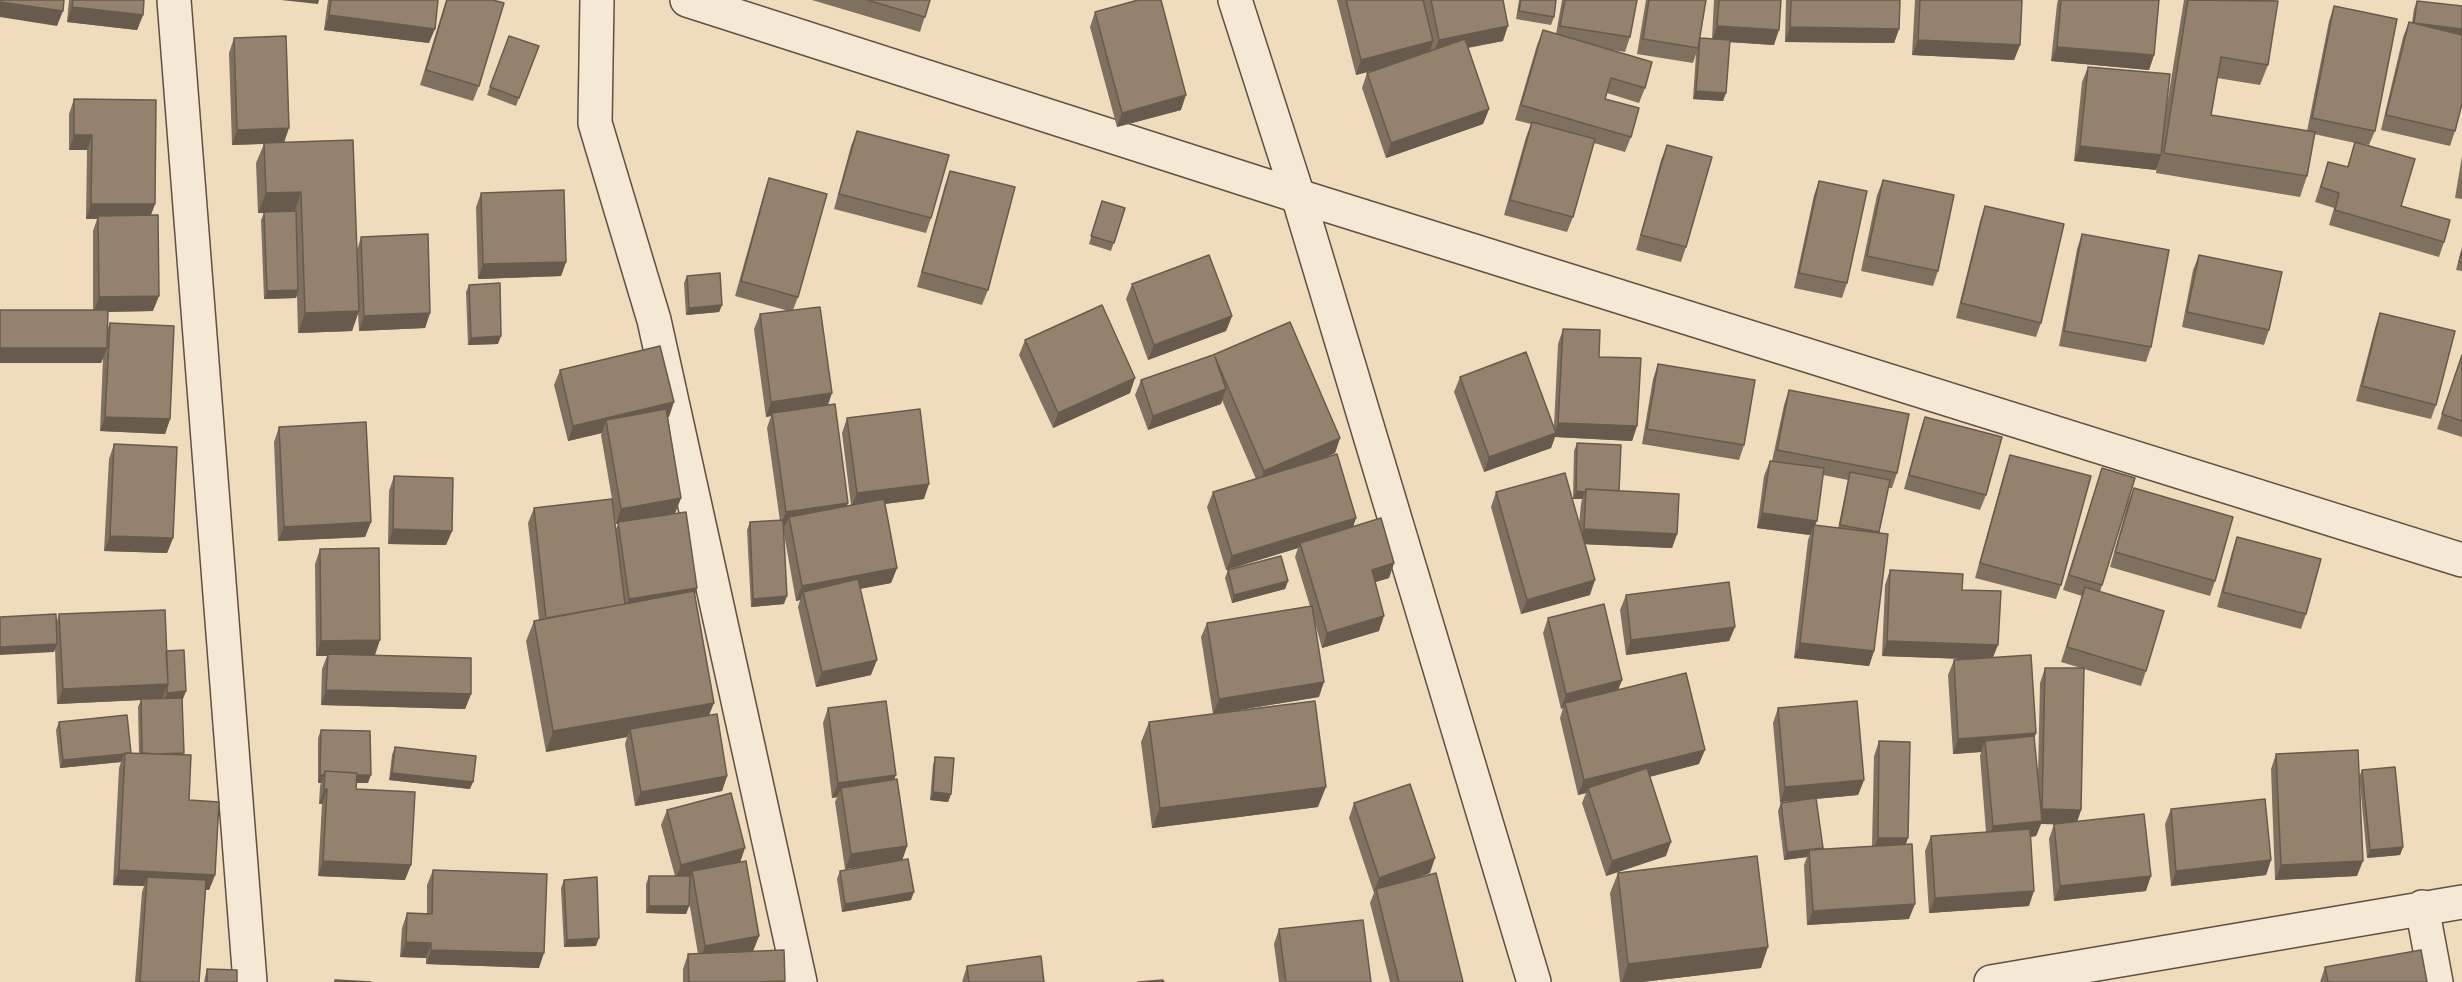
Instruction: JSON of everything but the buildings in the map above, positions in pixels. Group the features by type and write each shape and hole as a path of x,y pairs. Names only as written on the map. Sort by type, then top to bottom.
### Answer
{"street":[{"path":"174,0 250,982"},
{"path":"597,0 595,123 654,320 800,982"},
{"path":"687,0 1298,196 2462,560"},
{"path":"1235,0 1298,196 1534,982"},
{"path":"1991,982 2462,902"},
{"path":"2422,908 2436,982"}]}
